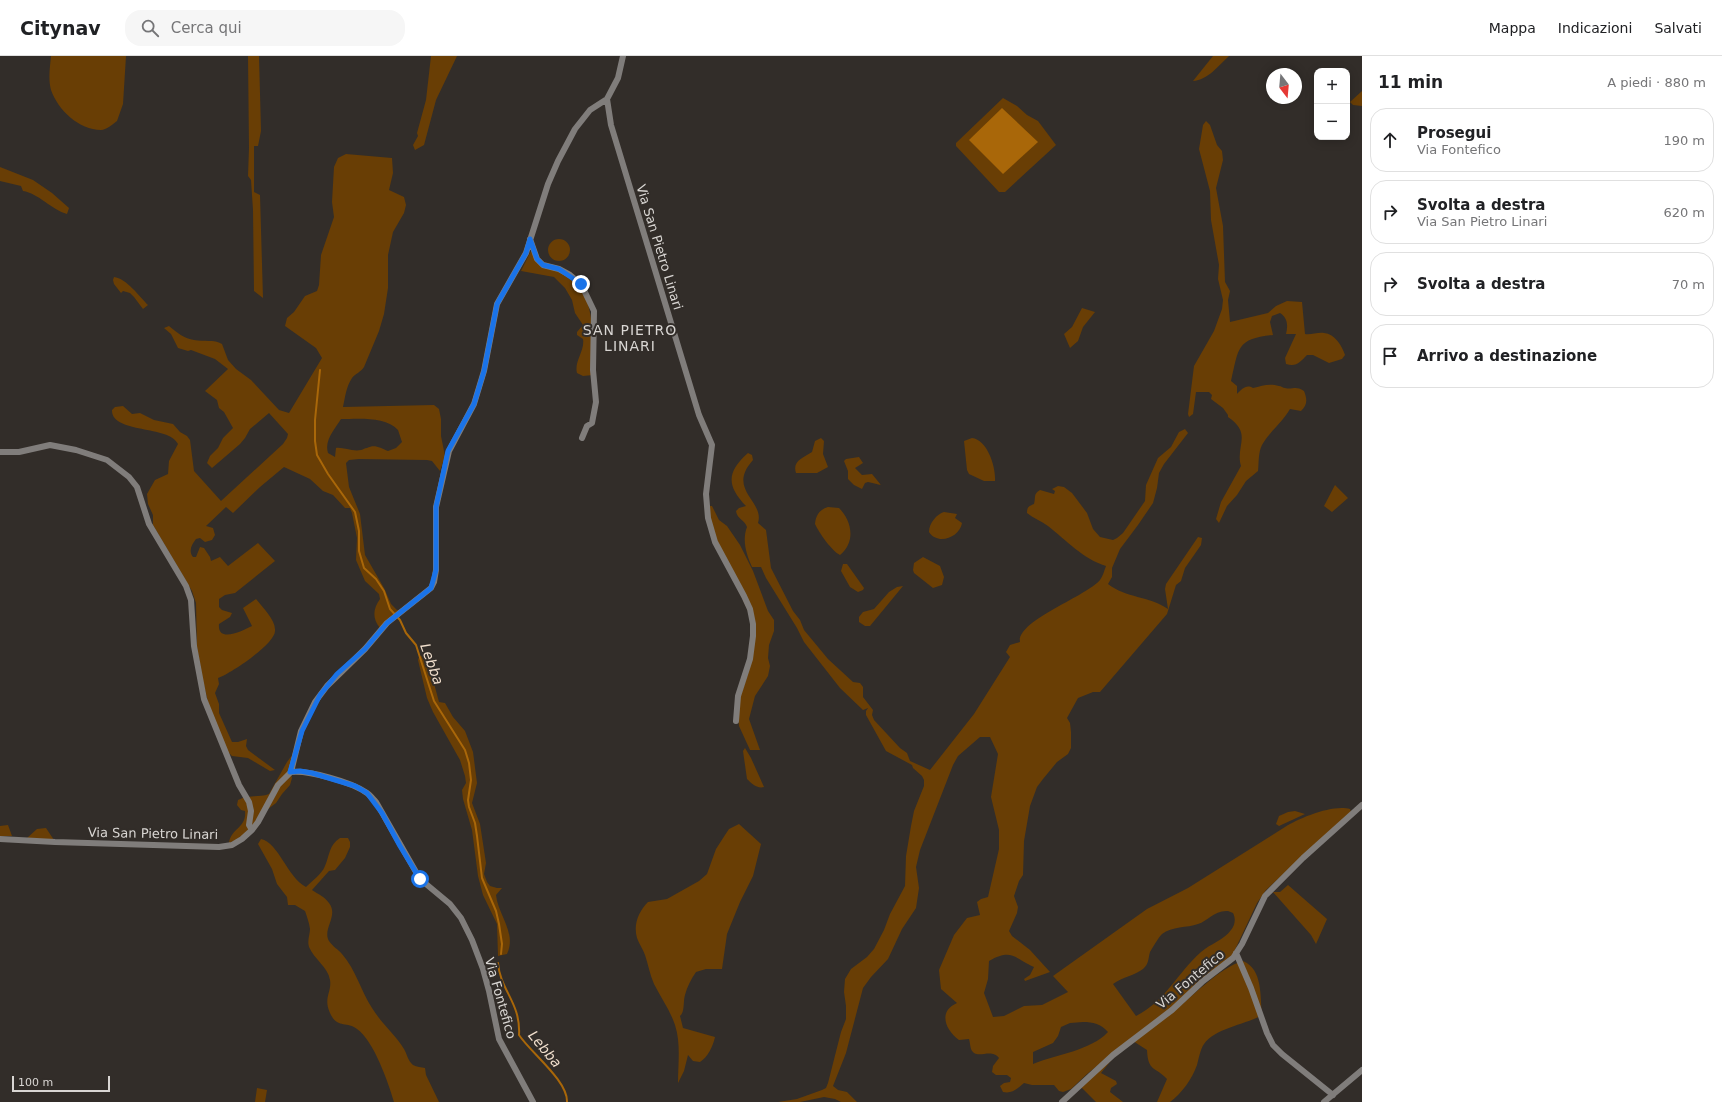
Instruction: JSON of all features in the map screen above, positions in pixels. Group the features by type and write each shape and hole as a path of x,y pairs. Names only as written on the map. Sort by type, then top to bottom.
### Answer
{"street":[{"name":"Via San Pietro Linari","path":"0,839 68,843 219,847 232,845 252,830 278,785 290,772 302,731 317,698 337,674 365,649 396,616 431,588 434,582 436,570 436,507 448,451 474,404 484,371 497,304 526,253 548,184 565,148 575,129 590,110 608,98 618,78 623,56"},
{"name":"Via San Pietro Linari","path":"608,98 611,125 699,414 712,446 706,494 708,518 715,542 744,596 750,610 753,624 754,636 750,659 738,696 736,721"},
{"path":"530,239 537,259 543,265 559,269 581,284 594,311 595,415 592,423 587,426 582,438"},
{"path":"0,452 19,452 50,445 76,450 107,460 129,477 137,487 149,524 186,586 191,600 194,646 204,698 236,778 249,802 251,811 249,825 252,830"},
{"name":"Via Fontefico","path":"290,772 300,771 312,773 355,786 367,793 376,802 420,879 450,904 461,918 472,940 483,969 499,1039 533,1102"},
{"name":"Via Fontefico","path":"1062,1102 1113,1055 1172,1010 1203,981 1233,958 1265,896 1303,858 1362,804"},
{"path":"1236,953 1273,1045 1333,1095"},
{"path":"1324,1102 1362,1070"}],"shaded area":[{"path":"51,56 126,56 123,104 117,121 109,127 101,130 85,127 70,118 59,105 51,90 49,77"},
{"path":"248,56 259,56 261,131 258,146 254,146 254,192 260,195 263,298 254,291 253,210 251,180 248,176"},
{"path":"431,56 457,56 436,100 424,145 415,150 413,145 418,136 417,133 426,100"},
{"path":"1213,56 1229,56 1208,75 1193,81"},
{"path":"1362,91 1362,106 1353,105 1350,102"},
{"path":"1003,98 1038,121 1056,145 1005,192 999,192 956,146 956,143"},
{"path":"1002,108 1038,142 1003,174 969,140"},
{"path":"1206,121 1210,125 1217,145 1222,151 1223,160 1216,188 1223,226 1225,282 1230,291 1228,300 1230,322 1268,313 1276,306 1287,301 1302,302 1305,334 1322,333 1332,336 1340,344 1345,355 1342,359 1329,363 1313,355 1307,355 1296,364 1286,364 1285,358 1296,334 1286,334 1287,322 1285,317 1280,313 1272,316 1270,322 1273,335 1252,339 1241,347 1231,381 1237,386 1237,394 1246,387 1253,388 1272,385 1284,388 1301,389 1304,391 1306,401 1305,406 1301,411 1290,409 1265,440 1260,451 1258,471 1246,481 1237,495 1227,506 1219,523 1216,519 1221,502 1241,466 1240,452 1242,435 1240,429 1228,417 1223,408 1211,399 1212,395 1209,392 1196,392 1193,414 1189,417 1188,414 1194,366 1214,331 1222,309 1223,300 1218,279 1219,265 1211,220 1210,191 1199,149 1203,125"},
{"path":"346,154 392,158 393,173 389,190 404,197 406,205 404,213 393,232 388,255 388,288 384,314 379,331 364,367 353,377 348,385 343,407 434,405 439,409 441,419 441,436 445,456 440,471 432,461 427,460 359,459 349,460 346,463 349,487 360,514 365,555 384,588 391,604 397,610 401,611 380,628 374,614 380,599 379,594 365,581 356,560 357,538 350,508 345,508 333,495 323,491 310,479 284,467 260,487 233,513 226,507 206,526 213,528 215,535 212,540 205,542 200,538 196,539 193,543 191,552 193,557 196,557 200,547 204,548 211,561 220,557 228,566 258,543 275,561 235,593 225,595 219,599 219,607 222,610 232,613 230,617 219,624 222,633 232,634 252,626 243,608 256,599 271,618 275,631 273,637 260,651 232,671 218,678 219,684 215,693 219,704 219,713 232,742 247,739 246,746 248,750 275,770 270,771 248,758 232,756 228,752 209,706 203,681 197,647 196,603 192,591 153,525 153,515 148,504 147,494 155,480 168,474 169,461 178,444 173,438 164,434 121,423 114,418 112,410 115,407 123,406 132,414 140,413 154,420 173,424 190,440 194,471 221,501 283,444 288,434 269,413 250,429 240,444 212,468 207,463 210,456 218,448 223,438 233,428 224,412 219,408 217,400 205,391 228,369 215,359 191,350 188,351 178,348 171,334 164,328 169,326 187,338 198,341 219,342 222,344 228,360 236,369 251,380 279,410 289,413 322,358 316,348 285,326 287,318 294,312 305,296 317,291 319,285 321,255 334,217 332,202 334,167 338,158","holes":["341,419 371,419 386,422 398,430 402,442 396,448 388,451 375,446 361,450 336,448 335,457 328,453 327,448 329,439"]},
{"path":"0,167 33,180 52,193 69,208 67,214 61,212 29,192 23,191 21,186 0,181"},
{"path":"555,239 563,239 570,246 570,254 563,261 555,261 548,254 548,246"},
{"path":"531,251 537,262 568,276 578,284 584,295 589,307 593,335 593,375 583,376 577,373 576,369 583,339 577,335 577,332 583,325 575,313 572,300 565,288 554,277 521,271"},
{"path":"114,277 119,278 128,284 148,305 143,309 130,293 123,291 121,293 114,284"},
{"path":"1082,308 1095,312 1083,327 1078,341 1070,348 1064,334 1072,327"},
{"path":"1185,429 1188,433 1164,464 1159,473 1153,503 1120,549 1112,568 1112,577 1108,584 1122,592 1153,602 1168,609 1165,589 1166,584 1198,537 1202,538 1201,545 1185,568 1181,581 1176,585 1167,614 1100,692 1093,692 1078,698 1067,718 1070,723 1071,748 1068,754 1057,762 1037,787 1030,806 1024,841 1023,875 1019,881 1014,896 1018,907 1017,913 1009,931 1012,936 1030,950 1050,972 1025,981 1024,979 1030,975 1034,967 1008,955 1003,955 989,961 988,979 984,993 993,1017 1004,1016 1024,1006 1042,1005 1068,992 1053,976 1147,909 1188,888 1291,823 1307,816 1335,808 1350,809 1351,812 1266,890 1257,903 1232,956 1167,1013 1129,1040 1071,1089 1063,1092 1059,1091 1054,1085 1032,1085 1024,1083 1012,1092 1003,1092 1000,1086 1004,1083 1010,1082 1011,1078 1007,1075 996,1075 992,1072 993,1066 999,1058 996,1055 988,1053 976,1054 971,1049 969,1039 959,1040 947,1026 947,1011 951,1006 957,1003 941,989 939,970 954,935 967,918 980,915 977,902 988,897 999,849 999,830 991,797 998,754 990,737 980,737 958,756 953,765 920,850 916,867 919,888 916,908 902,929 888,959 863,988 846,1053 833,1086 838,1090 847,1092 857,1102 841,1102 824,1097 800,1102 778,1102 797,1099 826,1088 846,1019 844,992 845,979 851,969 867,957 874,949 905,886 906,856 911,826 914,811 924,786 924,780 912,765 886,751 866,715 868,708 863,710 840,688 804,642 761,567 752,567 745,547 747,527 736,511 739,508 746,506 735,492 732,485 733,473 736,466 748,453 752,455 753,460 746,470 743,479 745,487 759,515 758,523 766,530 771,568 804,630 828,659 853,682 860,683 863,687 863,697 873,710 872,715 874,720 900,748 907,753 910,761 930,770 974,714 1010,657 1006,652 1010,645 1020,642 1022,634 1040,617 1093,586 1100,580 1106,566 1082,554 1048,526 1027,513 1027,509 1034,504 1036,493 1040,490 1054,494 1055,491 1052,489 1058,486 1064,487 1072,493 1087,513 1093,529 1100,537 1113,540 1123,533 1145,501 1146,485 1158,458 1171,447 1179,432","holes":["1228,911 1233,913 1235,920 1231,930 1221,939 1201,952 1155,1003 1136,1016 1113,984 1145,967 1150,952 1160,936 1166,931 1202,923 1219,912","1083,1022 1097,1024 1108,1032 1092,1044 1083,1048 1033,1064 1033,1052 1053,1043 1058,1036 1061,1027 1070,1023"]},
{"path":"821,438 824,441 823,454 828,467 817,473 796,473 795,469 799,460 812,452 815,441"},
{"path":"972,438 978,440 987,449 994,469 995,481 984,481 969,474 967,470 964,441"},
{"path":"859,457 863,463 855,468 862,475 872,474 881,485 868,482 865,483 862,489 854,485 848,479 848,471 844,461 846,459"},
{"path":"1335,485 1348,498 1332,512 1324,506"},
{"path":"709,506 712,506 719,520 727,526 740,545 753,571 768,611 774,620 774,631 769,645 768,658 770,666 768,676 755,696 749,719 760,750 750,750 739,726 737,707 748,674 754,624 716,542 709,518"},
{"path":"828,507 839,508 847,519 849,525 850,538 845,550 840,555 833,550 819,532 815,524 818,513"},
{"path":"944,512 957,514 955,518 962,523 960,528 953,536 943,539 933,536 929,532 929,529 934,519"},
{"path":"923,557 940,566 944,577 942,585 933,588 914,573 914,563"},
{"path":"843,564 847,564 864,588 863,590 858,592 850,587 841,571"},
{"path":"903,586 870,626 865,626 859,622 859,617 863,612 874,609 889,592 897,587"},
{"path":"422,656 432,676 439,702 445,703 453,717 465,731 473,752 477,783 472,803 480,824 486,863 484,874 490,886 502,888 496,895 510,939 507,954 498,956 497,924 483,895 478,876 472,830 463,799 462,790 466,783 465,776 460,760 433,712 427,698 418,660 419,657"},
{"path":"745,748 764,787 752,784 747,779 743,751"},
{"path":"293,754 290,771 292,778 290,785 253,828 229,843 230,838 244,821 245,817 245,811 241,810 237,805 238,800 246,797 269,794"},
{"path":"1295,811 1305,814 1279,826 1276,824 1279,816"},
{"path":"739,824 761,844 753,876 740,902 727,934 722,969 706,969 696,972 684,997 683,1012 680,1016 683,1028 715,1037 710,1051 700,1062 693,1061 688,1055 684,1071 678,1083 679,1046 677,1032 671,1014 653,981 645,955 637,938 636,923 642,909 648,902 667,899 699,881 707,874 716,849 729,829"},
{"path":"8,825 12,836 0,836 0,826"},
{"path":"46,828 54,840 27,838 37,829"},
{"path":"340,838 348,838 350,842 350,847 345,858 335,870 329,871 312,890 326,899 332,908 332,918 327,936 332,945 347,960 372,1008 404,1049 411,1063 413,1065 425,1068 426,1075 439,1102 394,1102 380,1062 369,1043 357,1029 350,1025 339,1023 333,1018 327,1003 330,988 329,975 308,945 310,929 305,911 295,905 288,905 287,897 277,884 272,869 258,844 261,839 273,847 293,876 306,887 322,872 332,847"},
{"path":"1288,885 1327,919 1316,944 1311,935 1273,892 1280,892"},
{"path":"1243,961 1254,970 1257,977 1262,1015 1215,1034 1204,1044 1197,1065 1182,1090 1170,1102 1157,1102 1167,1079 1153,1068 1149,1062 1147,1050 1133,1041 1173,1012 1206,983 1225,969"},
{"path":"1113,1058 1101,1073 1116,1081 1117,1084 1111,1088 1110,1092 1123,1102 1096,1102 1080,1086"},
{"path":"257,1088 267,1090 265,1102 255,1102"}],"waterway":[{"name":"Lebba","path":"320,370 315,420 317,455 328,474 355,512 359,531 359,551 364,568 376,579 384,591 390,609 400,620 406,633 416,645 434,701 465,750 469,763 471,780 468,800 469,807 475,823 482,878 496,911 499,924 502,944 501,954"},
{"name":"Lebba","path":"498,963 502,981 517,1014 519,1035 562,1085 566,1094 567,1102"}],"district":[{"name":"SAN PIETRO LINARI","path":"630,338"}],"route":[{"path":"420,879 376,802 367,793 355,786 312,773 300,771 290,772 302,731 315,702 320,695 337,674 365,649 387,623 431,588 434,582 436,570 436,507 448,451 474,404 484,371 490,333 497,304 526,253 530,239 537,259 543,265 559,269 570,275 581,284"}]}
